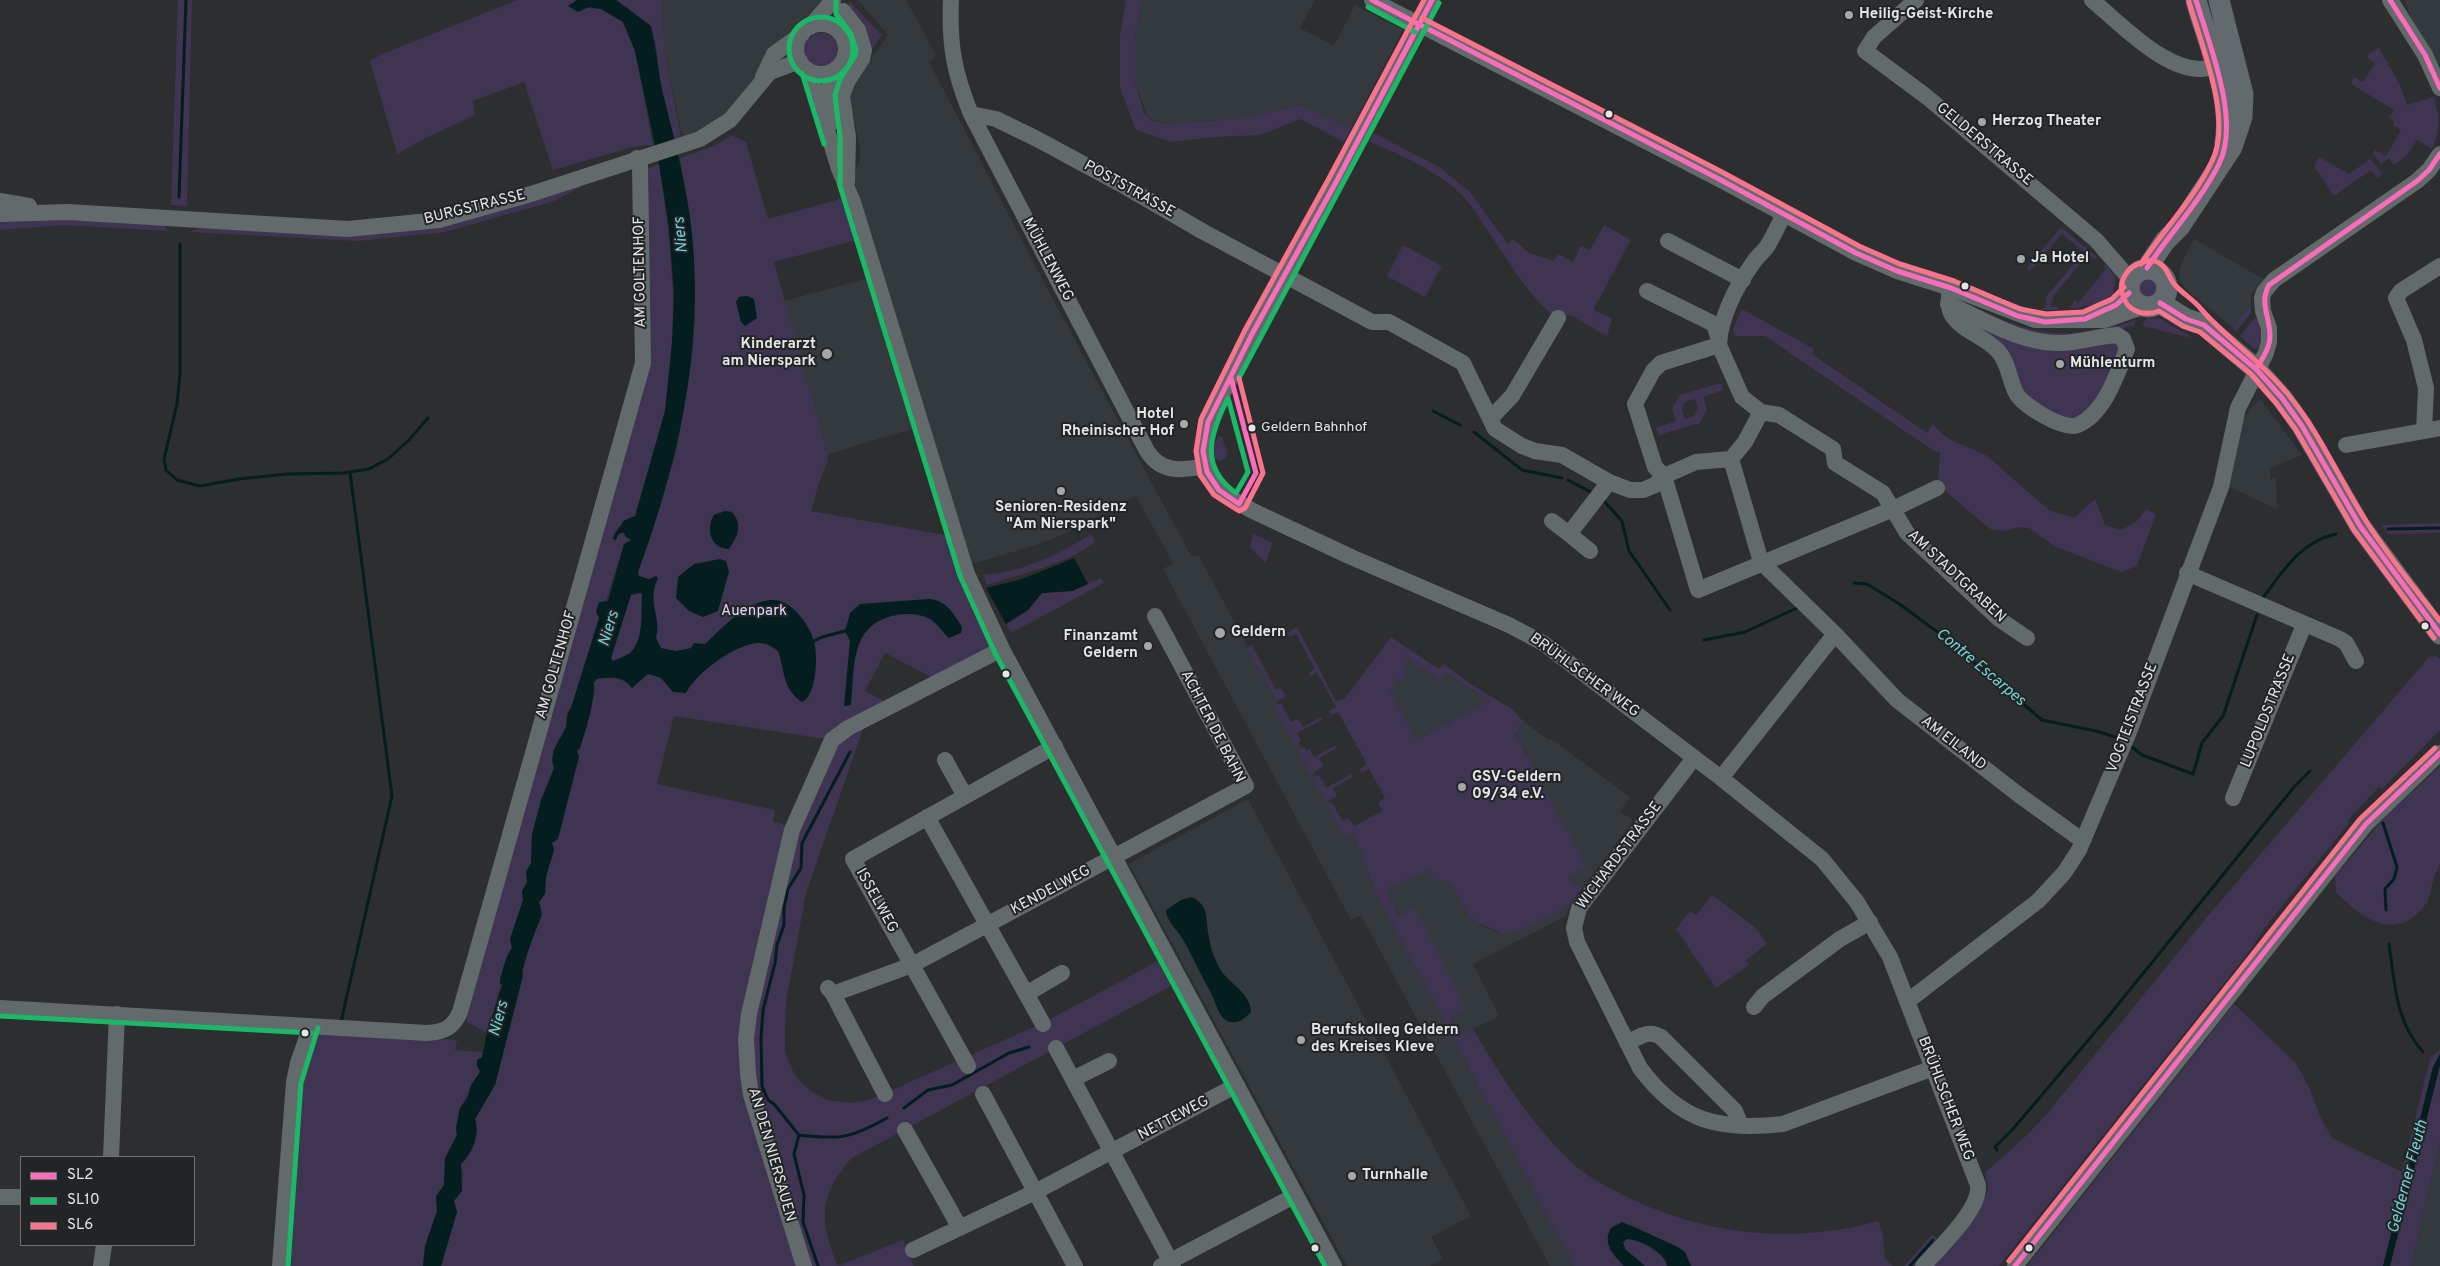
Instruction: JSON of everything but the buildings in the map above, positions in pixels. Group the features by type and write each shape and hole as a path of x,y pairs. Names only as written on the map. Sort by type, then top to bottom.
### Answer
{"main road":[{"path":"2196,0 2227,115 2226,134 2220,163"},
{"path":"2219,0 2241,82 2243,104 2238,132 2232,147 2180,226 2165,241 2148,286 2194,312 2204,325 2256,369 2302,426 2360,526 2440,634"},
{"path":"2215,66 2229,57 2233,51"}],"street":[{"name":"MÜHLENWEG","path":"951,0 952,55 958,83 971,114 1150,457 1160,466 1171,470 1205,466"},
{"path":"1372,0 1874,261 1916,278 1950,296 2018,335 2037,341 2062,343 2117,335 2123,339 2127,350 2109,391 2092,415 2078,425 2063,425 2022,400 2016,394 2005,362 1999,352 1958,323 1952,315 1950,296"},
{"path":"1205,466 1204,442 1210,419 1284,275 1335,184 1432,0"},
{"name":"GELDERSTRASSE","path":"1916,0 1874,37 1864,51 1934,103 2100,244 2116,252 2148,286"},
{"path":"2092,0 2163,58 2193,68 2204,69 2215,66"},
{"path":"2390,0 2425,55 2440,88"},
{"path":"840,4 840,33"},
{"path":"840,4 858,30 864,50 862,59 847,82 842,96 848,137 847,184"},
{"name":"BURGSTRASSE","path":"760,83 774,54 840,4"},
{"path":"848,164 828,94 833,71 843,61 846,54 844,39 840,33 826,25 806,31 797,48 839,169 847,184 967,574 1002,649 1334,1266"},
{"name":"BURGSTRASSE","path":"0,214 68,212 348,228 397,226 439,220 530,194 684,144 715,131 730,120 760,83 776,68 804,66 825,74 833,71"},
{"name":"POSTSTRASSE","path":"971,114 996,120 1037,139 1372,322 1389,322 1463,363 1495,429 1522,446 1535,451 1562,455 1609,482 1630,490 1643,490 1655,485 1664,476 1696,462 1731,459"},
{"name":"VOGTEISTRASSE","path":"1908,1001 2038,901 2064,873 2083,841 2128,732 2220,487 2238,408 2256,369 2266,353 2269,342 2269,328 2262,304 2264,292 2269,285 2418,181 2429,170 2440,154"},
{"name":"AM GOLTENHOF","path":"0,1008 435,1033 443,1031 453,1024 460,1012 643,363 640,166 643,157"},
{"name":"BURGSTRASSE","path":"0,201 68,212"},
{"path":"1719,342 1723,321 1743,280 1753,262 1767,247 1784,214"},
{"path":"1668,242 1743,280"},
{"path":"2346,445 2432,429 2426,388 2414,340 2396,298 2401,290 2440,266"},
{"path":"1950,296 2035,320 2085,320 2112,318 2148,286"},
{"path":"1647,292 1714,324 1719,342 1742,397 1761,412 1745,442 1731,459"},
{"path":"1490,418 1512,396 1558,318"},
{"path":"1719,342 1661,363 1654,371 1635,404 1655,468 1664,476 1698,590 1761,562 1893,509 1937,488"},
{"name":"AM STADTGRABEN","path":"1761,412 1779,414 1833,449 1835,463 1883,493 1907,533 1999,619 2027,638"},
{"name":"AM EILAND","path":"1731,459 1761,562 1835,634 1897,700 2083,841"},
{"name":"BRÜHLSCHER WEG","path":"1205,466 1210,479 1219,490 1236,502 1342,553 1533,637 1721,778 1822,859 1843,883 1870,922 1890,957 1977,1180 1979,1190 1976,1201 1968,1214 1923,1266"},
{"path":"1569,534 1609,482"},
{"path":"1552,521 1590,551"},
{"path":"2187,573 2340,639 2346,643 2356,661"},
{"name":"ACHTER DE BAHN","path":"1114,857 1246,786 1155,616"},
{"name":"LUPOLDSTRASSE","path":"2233,798 2304,625"},
{"path":"1721,778 1835,634"},
{"name":"AN DEN NIERSAUEN","path":"804,1266 751,1095 746,1058 749,1014 792,830 832,740 848,728 1002,649"},
{"name":"ISSELWEG","path":"912,965 853,859 1055,746"},
{"path":"2015,1266 2356,837 2440,753"},
{"name":"WICHARDSTRASSE","path":"1694,758 1579,908 1575,920 1576,942 1627,1043 1657,1090 1677,1108 1707,1122 1741,1126 1783,1124 1933,1068"},
{"path":"945,760 965,796"},
{"path":"927,817 1043,1024"},
{"name":"KENDELWEG","path":"885,1094 831,991 912,965 1114,857"},
{"path":"1754,1007 1763,996 1840,939 1870,922"},
{"path":"912,965 968,1066"},
{"path":"1026,994 1062,974"},
{"path":"111,1156 117,1014"},
{"path":"280,1266 294,1082 298,1062 311,1026"},
{"path":"1627,1043 1646,1033 1656,1034 1661,1037 1734,1111 1741,1126"},
{"path":"1056,1048 1074,1079 1168,1265 1296,1195"},
{"path":"1074,1079 1109,1061"},
{"name":"NETTEWEG","path":"913,1250 1035,1192 1237,1085"},
{"path":"983,1094 1075,1266"},
{"path":"905,1130 960,1228"},
{"path":"0,1197 20,1197"},
{"path":"101,1266 104,1246"}],"shaded area":[{"path":"662,0 833,0 788,44 743,107 684,144 665,55"},
{"path":"858,0 906,0 936,55 929,62 1049,292 1191,556 1199,556 1348,835 1353,833 1376,893 1574,1266 1550,1266 1361,915 1351,920 1163,569 1173,563 1136,496 1062,535 1036,545 965,566 922,426 828,454 784,301 876,276 851,196 854,172 860,161 860,147 850,102 852,89 857,79 888,35"},
{"path":"1142,0 1315,0 1300,28 1334,46 1355,5 1403,30 1351,129 1301,105 1244,118 1167,124 1148,118 1135,83 1135,35"},
{"path":"2405,0 2440,0 2440,66 2411,18"},
{"path":"2194,239 2265,280 2251,294 2251,304 2232,327 2189,292 2180,281 2179,273 2182,262"},
{"path":"2260,399 2302,455 2270,468 2270,479 2276,478 2277,509 2229,487 2243,418"},
{"path":"1409,660 1440,680 1444,673 1490,701 1416,740 1389,691"},
{"path":"1524,722 1549,740 1551,739 1630,797 1620,811 1633,821 1582,888 1568,878 1586,867 1515,733"},
{"name":"Berufskolleg Geldern des Kreises Kleve","path":"1248,799 1471,1216 1431,1237 1443,1259 1430,1266 1347,1266 1129,864"},
{"path":"1430,870 1435,879 1450,883 1469,916 1477,923 1496,932 1521,930 1570,904 1566,916 1473,964 1499,1016 1459,1036 1426,974 1387,889"},
{"path":"2440,1141 2440,1266 2411,1266 2430,1184"}],"green space":[{"path":"178,0 192,0 187,206 171,205"},
{"path":"517,0 577,0 569,6 601,9 623,22 635,51 653,145 633,147 553,170 524,82 473,101 475,115 397,154 370,61 382,54"},
{"path":"616,0 662,0 665,55 681,136 674,139 660,80 655,40 628,8"},
{"path":"1126,0 1142,0 1135,35 1135,83 1144,113 1151,120 1167,124 1244,118 1301,105 1351,129 1344,142 1300,119 1260,135 1215,137 1171,142 1136,130 1120,88 1120,36"},
{"path":"849,1 882,35 865,59 849,12"},
{"path":"847,22 859,49 844,78 835,80 845,67 849,57 849,41 844,28 844,23"},
{"path":"821,33 834,38 839,51 834,64 821,69 808,64 803,51 808,38"},
{"path":"2379,48 2400,85 2407,105 2434,97 2437,110 2438,130 2432,149 2417,140 2407,155 2394,165 2389,158 2381,164 2373,153 2375,150 2386,156 2401,130 2393,125 2394,121 2389,118 2394,110 2351,84 2354,77 2363,82 2375,63 2367,58 2369,53"},
{"path":"1374,133 1439,167 1470,192 1508,244 1513,239 1529,253 1554,261 1558,254 1573,262 1581,246 1590,250 1604,225 1631,240 1593,310 1612,318 1607,336 1570,315 1559,317 1548,311 1523,282 1462,195 1430,171 1369,141"},
{"name":"Auenpark","path":"731,135 746,142 768,219 851,196 864,238 774,262 828,454 827,463 811,511 956,537 1002,649 939,681 885,653 865,691 897,707 863,729 806,893 786,1002 785,1052 793,1071 800,1082 826,1100 849,1103 869,1100 1045,1022 1158,961 1171,986 852,1158 833,1184 825,1209 827,1235 838,1266 441,1266 457,1212 454,1201 463,1176 461,1164 472,1149 476,1137 475,1119 495,1085 521,971 525,965 530,940 542,916 539,902 545,894 546,876 554,850 552,843 595,693 594,682 611,658 677,449 692,356 695,315 692,234 680,158 714,146","holes":["674,716 832,740 792,830 787,825 773,822 775,810 657,784"]},
{"path":"2319,157 2349,174 2370,159 2382,174 2377,178 2371,170 2334,196 2314,166"},
{"path":"659,164 671,257 673,318 670,380 665,410 635,517 621,525 614,535 613,539 624,532 632,540 624,545 571,708 566,714 566,726 553,751 554,768 532,834 531,863 526,872 527,882 522,891 523,900 510,939 512,948 509,951 500,977 503,985 500,988 487,1033 466,1021 647,362 644,170"},
{"path":"580,185 581,187 554,201 445,232 358,241 190,232 201,227 358,236 441,227"},
{"path":"66,218 159,224 166,227 168,231 63,225 0,230 0,221"},
{"path":"2061,227 2097,257 2095,259 2088,254 2055,294 2050,306 2058,307 2058,310 2042,310 2047,304 2045,298 2084,252 2062,234 2030,271 2027,268"},
{"path":"1403,245 1442,266 1425,297 1387,276"},
{"path":"2105,264 2116,277 2113,295 2100,303 2069,309 2075,300 2078,303 2106,269 2103,266"},
{"path":"2148,277 2156,280 2159,288 2156,296 2148,299 2140,296 2137,288 2140,280"},
{"path":"1959,300 2015,324 2046,332 2085,332 2136,320 2134,325 2119,330 2048,340 1959,303"},
{"path":"2251,304 2251,313 2236,332 2232,327"},
{"path":"1742,309 1814,349 1812,354 1927,433 1933,424 1942,434 1955,442 1986,455 2049,510 2074,518 2095,499 2105,525 2121,530 2137,521 2146,509 2156,514 2137,566 2122,572 2056,547 2029,528 2020,527 2005,531 1990,529 1938,485 1940,452 1934,451 1765,336 1735,336 1733,329"},
{"path":"1960,313 2012,336 2117,342 2120,359 2110,383 2078,420 2040,410"},
{"path":"2257,315 2264,328 2260,347 2254,349 2240,336"},
{"path":"2159,318 2193,338 2142,326 2146,319"},
{"path":"1721,383 1723,390 1703,397 1707,409 1700,423 1659,435 1656,428 1676,421 1672,409 1680,395","holes":["1695,399 1698,408 1694,416 1685,419 1682,410 1685,402"]},
{"path":"1219,436 1222,437 1227,453 1226,458 1220,461 1216,460 1214,454 1215,444"},
{"path":"2440,523 2440,533 2388,534 2381,525"},
{"path":"1091,534 1095,542 1084,550 1043,568 987,585 983,575 1026,566 1066,549"},
{"path":"1253,534 1273,543 1265,563 1250,547"},
{"path":"1101,578 1104,583 1011,633 1006,624 1028,610 1042,593 1072,591"},
{"path":"1297,627 1336,701 1344,699 1391,637 1439,669 1444,664 1469,683 1512,709 1524,722 1515,734 1587,867 1568,878 1582,888 1570,904 1521,930 1502,933 1477,923 1469,916 1450,883 1434,879 1430,870 1387,889 1399,916 1414,908 1420,920 1422,919 1466,1008 1449,1017 1459,1036 1473,1029 1516,1098 1541,1130 1569,1160 1595,1180 1653,1209 1716,1227 1748,1232 1813,1233 1878,1221 1883,1235 1885,1259 1893,1266 1691,1266 1658,1238 1632,1225 1611,1228 1608,1239 1610,1249 1624,1266 1574,1266 1376,893 1353,833 1344,837 1327,805 1332,802 1342,821 1349,818 1354,826 1382,811 1378,802 1385,798 1369,769 1362,773 1359,769 1367,764 1338,712 1331,715 1329,711 1336,707 1317,672 1310,676 1309,673 1315,669 1296,634 1290,637 1287,633","holes":["1409,660 1440,680 1445,673 1490,701 1416,740 1390,691 1397,679 1402,681 1408,671 1404,668"]},
{"path":"1252,645 1276,690 1281,688 1286,696 1277,702 1247,647"},
{"path":"2436,656 2440,659 2440,730 2382,789 2379,787 2347,821 2349,823 2263,930 2252,948 1999,1266 1930,1266 1987,1195 1988,1187 1985,1173 2045,1116 2207,917 2429,657"},
{"path":"1281,703 1291,722 1298,719 1303,727 1321,717 1322,720 1297,733 1301,742 1295,745 1274,707"},
{"path":"1336,745 1337,748 1319,758 1324,766 1310,774 1298,751 1304,747 1306,751 1309,749 1314,757"},
{"path":"2440,766 2440,864 2434,877 2428,900 2419,912 2403,923 2393,925 2382,924 2372,920 2352,907 2336,892 2335,876 2384,818"},
{"path":"1351,774 1353,777 1333,788 1337,796 1326,802 1313,778 1319,775 1326,788"},
{"path":"1712,895 1757,929 1767,944 1746,960 1749,965 1716,988 1676,929 1690,911 1696,915"},
{"path":"2234,1004 2295,1062 2308,1085 2321,1118 2332,1138 2402,1172 2430,1059 2440,1049 2440,1054 2433,1067 2383,1266 2027,1266"},
{"path":"315,1031 457,1040 455,1050 483,1052 480,1072 460,1108 456,1128 457,1135 445,1158 444,1185 436,1196 437,1211 425,1246 423,1266 284,1266 298,1082"},
{"path":"2440,1065 2440,1142 2411,1266 2390,1266"},
{"path":"1932,1235 1939,1240 1916,1266 1904,1266"},
{"path":"1627,1239 1638,1241 1653,1249 1666,1260 1667,1266 1645,1266 1625,1249 1623,1242"},
{"path":"903,1240 914,1266 838,1266"}],"water":[{"name":"Niers","path":"577,0 616,0 651,26 662,90 680,162 690,216 695,277 691,363 676,448 665,490 638,572 639,576 649,579 656,576 658,578 653,595 657,623 656,638 661,648 676,651 691,648 694,643 705,644 744,610 763,602 779,601 792,608 804,620 812,634 815,647 815,674 811,692 802,702 787,685 778,651 767,644 760,643 740,648 718,660 698,677 686,693 673,692 661,678 648,674 632,688 625,681 616,678 597,679 594,682 590,715 580,748 577,751 579,757 558,839 552,843 554,850 546,876 545,894 539,902 542,915 524,965 523,976 495,1085 475,1119 476,1137 472,1149 461,1164 462,1191 454,1201 457,1212 441,1266 423,1266 425,1246 437,1211 436,1196 444,1185 445,1158 457,1135 456,1128 460,1108 467,1099 471,1085 480,1072 477,1060 482,1057 502,985 500,984 502,970 512,948 510,939 523,900 522,891 527,882 526,872 531,863 532,834 541,800 554,768 552,757 566,727 568,713 599,618 596,612 599,602 608,601 624,544 631,540 623,532 618,534 616,540 613,539 623,521 635,516 665,411 672,342 674,293 669,227 659,164 635,51 623,22 601,9 589,7 578,12 568,6","holes":["642,594 640,633 635,647 631,652 613,661 611,658 631,595"]},
{"path":"747,296 754,299 757,318 745,326 741,322 736,302 739,297"},
{"path":"725,511 732,512 738,526 737,535 729,549 718,546 711,537 710,532 711,520 714,515"},
{"path":"1074,558 1088,584 1072,591 1042,593 1028,610 1006,624 986,588 1022,579"},
{"path":"720,559 726,561 729,572 718,611 703,617 689,611 676,598 678,577 694,564"},
{"path":"929,599 940,602 949,608 962,627 961,633 949,638 933,621 916,615 897,615 878,622 868,629 861,640 854,664 851,705 844,706 850,641 845,631 850,613 860,604"},
{"path":"1192,897 1202,905 1206,914 1211,947 1220,970 1242,992 1250,1004 1251,1012 1240,1021 1227,1021 1220,1014 1183,939 1167,915 1166,910 1181,900"},
{"name":"Gelderner Fleuth","path":"2440,1054 2440,1065 2390,1266 2383,1266 2433,1067"},
{"path":"1622,1222 1678,1247 1685,1252 1691,1266 1667,1266 1662,1256 1652,1248 1639,1241 1627,1239 1623,1242 1625,1249 1645,1266 1624,1266 1610,1249 1608,1239 1611,1228"}],"waterway":[{"path":"179,197 186,0"},
{"path":"180,244 180,373 177,404 164,459 166,470 177,480 200,486 239,479 287,474 343,473 369,469 388,459 409,440 428,418"},
{"name":"Contre Escarpes","path":"1433,411 1460,425"},
{"name":"Contre Escarpes","path":"1474,432 1522,470 1562,478"},
{"path":"341,1022 392,796 350,472"},
{"name":"Contre Escarpes","path":"1568,480 1591,492"},
{"name":"Contre Escarpes","path":"1604,501 1622,521 1629,551 1670,610"},
{"name":"Contre Escarpes","path":"2388,529 2440,528"},
{"name":"Contre Escarpes","path":"2262,599 2285,568 2302,551 2323,538 2336,534"},
{"name":"Contre Escarpes","path":"1854,583 1867,584 1898,603 1943,636 2042,720 2096,731 2115,737"},
{"name":"Contre Escarpes","path":"1704,640 1745,632 1797,608"},
{"name":"Contre Escarpes","path":"2132,747 2142,755 2193,774 2202,743 2223,716 2257,615"},
{"path":"814,641 845,631"},
{"path":"850,752 802,843 801,868 788,889 784,908 784,925 777,945 775,963 763,1010 761,1039 762,1086 768,1100 774,1104 799,1135 845,1136 864,1130 887,1118"},
{"path":"1997,1150 1995,1147 2013,1129 2107,1018 2294,787 2310,771"},
{"path":"2383,823 2397,867 2394,879 2385,889 2386,910"},
{"path":"2389,944 2395,988 2402,1015 2407,1028 2423,1052"},
{"path":"904,1108 928,1090 952,1085 1009,1053 1029,1047"},
{"path":"799,1135 794,1154 804,1195 803,1222 818,1266"},
{"path":"1910,1266 1933,1240"}],"transit line":[{"name":"SL10","path":"836,0 836,14 851,34 856,50 855,56 840,79 835,95 840,137 840,186 960,576 995,653 1325,1266"},
{"name":"SL2","path":"1372,0 1719,179 1856,253 1897,271 1951,288 2018,316 2045,322 2085,319 2116,305 2129,293"},
{"name":"SL6","path":"1239,378 1263,473 1245,508 1239,511 1214,495 1200,475 1196,451 1201,419 1245,330 1424,0"},
{"name":"SL2","path":"1231,378 1256,473 1239,504 1219,490 1207,472 1203,451 1208,422 1252,334 1335,184 1432,0"},
{"name":"SL2","path":"2147,268 2203,191 2219,164 2225,146 2227,126 2221,82 2196,0"},
{"name":"SL2","path":"2390,0 2425,55 2440,88"},
{"name":"SL6","path":"2141,264 2197,188 2212,161 2218,144 2219,125 2213,82 2189,2"},
{"name":"SL10","path":"1239,378 1439,3"},
{"name":"SL10","path":"1368,7 1415,32"},
{"name":"SL10","path":"821,17 833,19 844,26 851,37 853,49 851,61 844,72 833,79 821,81 809,79 798,72 791,61 789,49 791,37 798,26 809,19 821,17"},
{"name":"SL6","path":"1422,18 1722,172 1859,246 1900,264 1954,281 2020,309 2046,314 2083,312 2112,299 2124,287"},
{"name":"SL10","path":"802,73 824,144"},
{"name":"SL2","path":"2256,369 2270,340 2270,329 2265,304 2269,285 2417,181 2429,170 2440,154"},
{"name":"SL6","path":"2434,638 2354,530 2296,430 2251,374 2200,332 2183,326 2159,311 2146,313 2135,311 2127,304 2123,295 2122,285 2125,275 2132,267 2144,262 2155,261 2160,263 2173,283 2277,381 2309,423 2374,534 2440,621"},
{"name":"SL2","path":"2160,303 2186,319 2204,325 2256,369 2282,398 2302,426 2360,526 2440,634"},
{"name":"SL10","path":"1228,398 1248,472 1236,493 1224,483 1216,472 1212,460 1213,436 1228,398"},
{"name":"SL6","path":"2009,1261 2360,819 2435,748"},
{"name":"SL2","path":"2015,1266 2366,824 2440,753"},
{"name":"SL10","path":"0,1016 311,1033"},
{"name":"SL10","path":"288,1266 301,1083 318,1028"}],"place":[{"name":"Heilig-Geist-Kirche","path":"1849,15"},
{"name":"Herzog Theater","path":"1982,122"},
{"name":"Ja Hotel","path":"2021,259"},
{"name":"Kinderarzt am Nierspark","path":"827,354"},
{"name":"Mühlenturm","path":"2060,364"},
{"name":"Hotel Rheinischer Hof","path":"1184,424"},
{"name":"Geldern Bahnhof","path":"1252,428"},
{"name":"Senioren-Residenz \"Am Nierspark\"","path":"1061,491"},
{"name":"Geldern","path":"1220,633"},
{"name":"Finanzamt Geldern","path":"1148,646"},
{"name":"GSV-Geldern 09/34 e.V.","path":"1462,787"},
{"name":"Berufskolleg Geldern des Kreises Kleve","path":"1301,1040"},
{"name":"Turnhalle","path":"1352,1176"}]}
